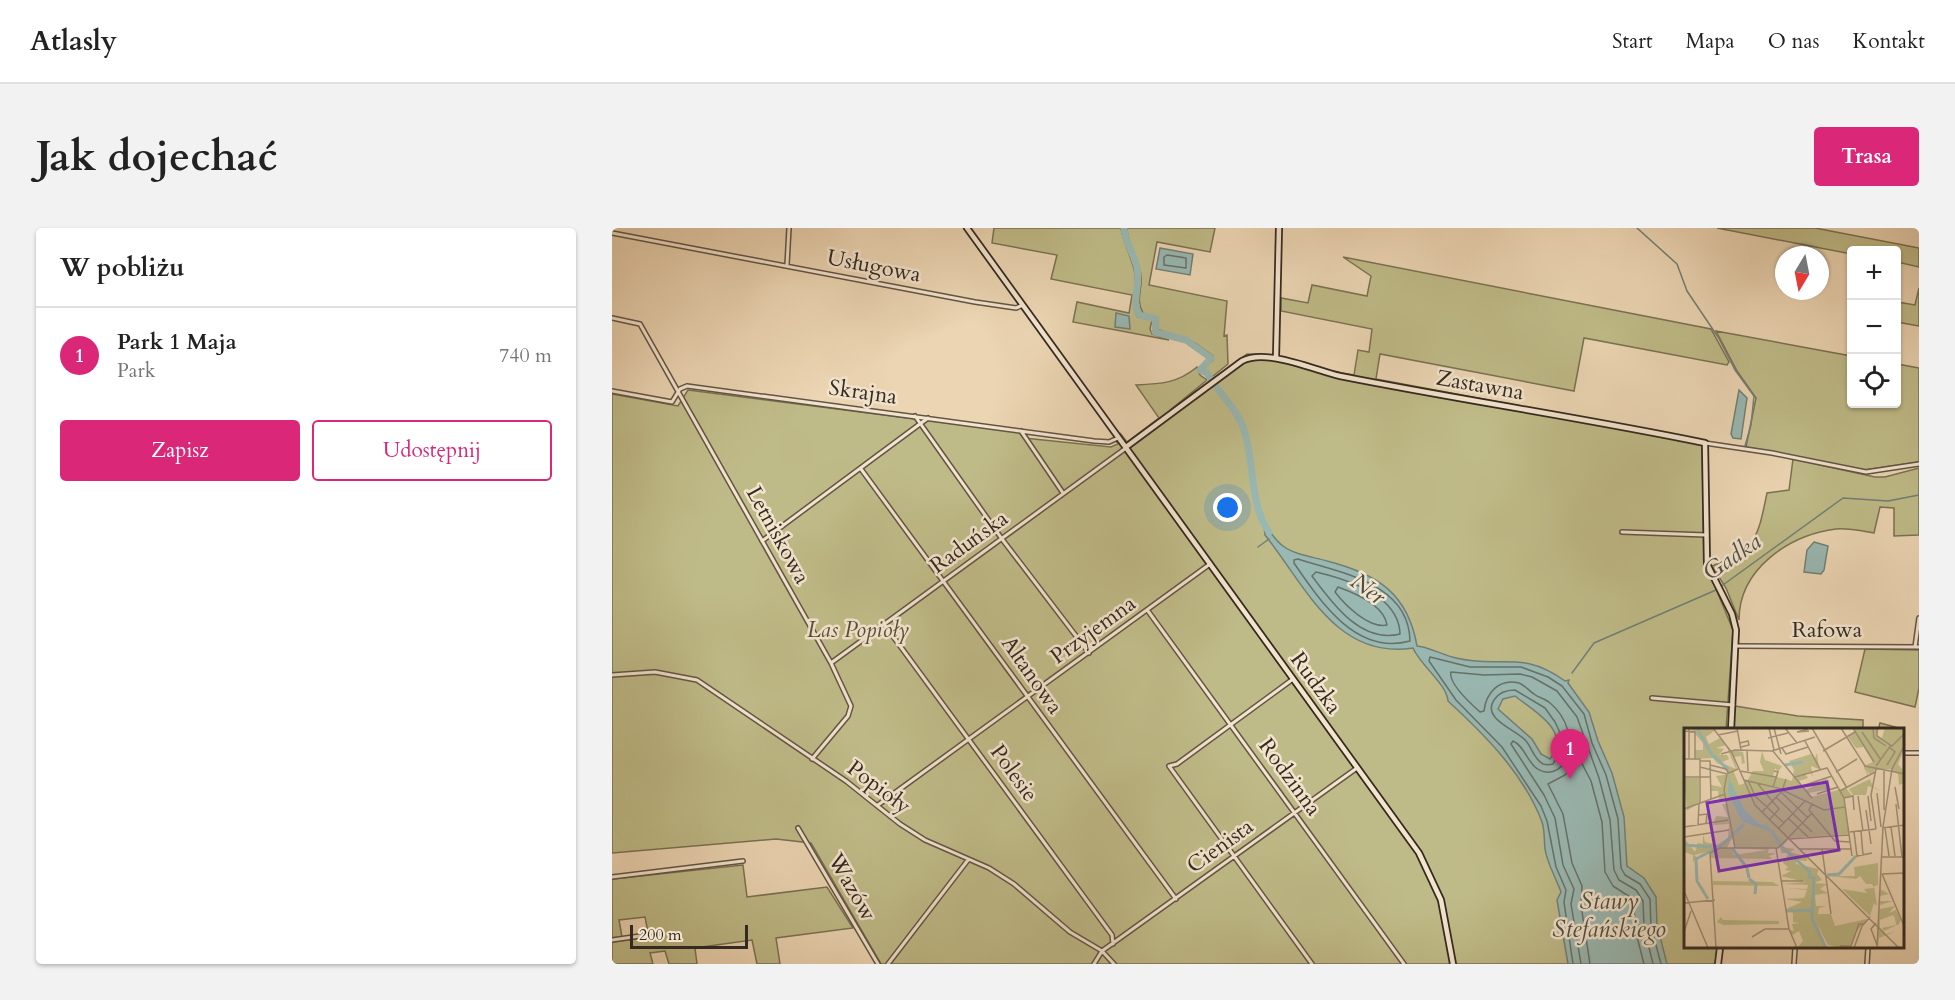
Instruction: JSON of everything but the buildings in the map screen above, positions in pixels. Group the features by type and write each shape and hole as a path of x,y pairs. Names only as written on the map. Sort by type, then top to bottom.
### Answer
{"street":[{"path":"787,265 789,228"},
{"name":"Rudzka","path":"967,228 1430,871 1443,907 1453,964"},
{"path":"1276,358 1279,228"},
{"name":"Usługowa","path":"612,233 975,302 1016,308 1023,305"},
{"name":"Letniskowa","path":"612,318 640,324 831,663 851,706 848,716 812,759"},
{"name":"Zastawna","path":"1126,448 1246,359 1276,358 1338,375 1856,470 1877,471 1919,464"},
{"name":"Skrajna","path":"612,391 672,402 680,389 687,386 1103,442 1119,438"},
{"path":"915,416 1002,539 1089,653"},
{"path":"762,541 928,418"},
{"path":"1021,431 1063,493"},
{"path":"1705,443 1707,564 1734,619 1736,646 1731,728"},
{"name":"Raduńska","path":"831,663 1126,448"},
{"name":"Altanowa","path":"861,469 1176,899"},
{"path":"1622,532 1706,535"},
{"name":"Przyjemna","path":"878,805 1210,564"},
{"name":"Rodzinna","path":"1148,611 1404,964"},
{"path":"1917,647 1919,618"},
{"name":"Polesie","path":"884,624 1112,935 1113,944"},
{"name":"Rafowa","path":"1736,646 1917,647"},
{"name":"Popioły","path":"612,675 655,672 689,677 723,697 925,840 989,868 1014,884 1070,932 1102,951 1114,964"},
{"path":"1293,679 1177,764 1169,766 1312,964"},
{"path":"1652,698 1732,705"},
{"name":"Cienista","path":"1102,951 1357,768"},
{"name":"Wazów","path":"798,828 878,964"},
{"path":"888,964 968,860"},
{"path":"612,877 743,861"},
{"path":"612,940 647,935"},
{"path":"1718,964 1720,949"},
{"path":"1794,964 1795,949"},
{"path":"1867,964 1868,949"},
{"path":"1094,964 1102,951"}],"green space":[{"path":"994,228 1121,228 1135,276 1134,303 1137,317 1152,320 1150,329 1152,334 1169,340 1073,322 1077,302 1129,313 1132,295 1051,279 1057,255 992,243"},
{"path":"1127,228 1215,228 1210,252 1157,242 1149,285 1227,301 1224,336 1227,335 1228,364 1212,377 1204,368 1213,360 1213,356 1195,343 1157,329 1158,318 1143,313 1139,299 1141,275"},
{"path":"1717,228 1815,228 1919,248 1919,267 1901,263 1901,246 1847,246 1847,253 1829,250 1829,246 1810,246"},
{"name":"Las Popioły","path":"1343,257 1711,329 1729,362 1727,365 1584,338 1574,391 1380,354 1376,379 1702,440 1704,560 1733,630 1726,728 1684,728 1684,949 1718,949 1716,964 881,964 811,843 776,839 612,853 612,394 678,406 688,390 1018,432 1024,438 1111,447 1118,444 1116,441 1125,442 1120,433 1127,442 1159,418 1136,385 1169,382 1197,367 1200,375 1207,380 1170,410 1247,354 1272,355 1313,368 1354,375 1358,350 1369,352 1372,329 1281,311 1281,298 1308,303 1312,285 1367,296 1371,276"},
{"path":"1919,288 1919,326 1901,323 1901,303 1915,305"},
{"path":"1716,331 1847,355 1847,408 1901,408 1901,365 1919,368 1919,462 1864,470 1746,447 1756,398 1737,371"},
{"path":"1793,459 1875,477 1885,477 1919,468 1919,535 1894,536 1894,508 1880,507 1874,533 1836,529 1801,539 1785,547 1757,570 1741,602 1739,620 1726,588 1712,566 1738,554 1753,540 1758,531 1767,493 1789,490"},
{"path":"1865,649 1919,650 1919,688 1915,707 1855,692"},
{"path":"1735,706 1798,716 1863,720 1863,728 1733,728"},
{"path":"1880,723 1898,728 1879,728"},
{"path":"743,865 747,897 827,887 853,928 776,938 780,964 757,964 752,940 695,948 697,964 669,964 665,951 650,953 653,964 612,964 612,942 649,937 645,917 619,920 622,937 612,938 612,879"}],"water":[{"path":"1160,248 1193,254 1190,275 1156,269"},
{"path":"1116,313 1129,316 1130,329 1115,327"},
{"path":"1739,390 1747,398 1741,439 1733,438 1731,434"},
{"name":"Stawy Stefańskiego","path":"1264,526 1280,544 1293,552 1345,566 1376,580 1398,600 1413,628 1417,646 1472,661 1536,665 1565,681 1569,680 1568,683 1589,712 1598,741 1612,773 1624,817 1627,866 1644,878 1656,897 1657,925 1667,964 1568,964 1557,900 1561,892 1546,854 1544,829 1534,804 1514,772 1476,728 1448,701 1443,688 1413,648 1386,649 1363,642 1343,631 1309,596 1265,535","holes":["1515,696 1540,715 1554,730 1557,739 1556,749 1550,759 1541,754 1532,739 1498,709 1503,699"]},
{"path":"1814,542 1828,546 1824,570 1821,574 1804,572 1807,550"}],"waterway":[{"name":"Ner","path":"1124,228 1137,268 1136,304 1139,315 1156,319 1155,332 1186,340 1211,358 1200,370 1207,373 1236,413 1243,427 1258,508 1269,532"},
{"path":"1637,228 1677,264 1687,291 1718,337 1735,370 1754,396 1751,425 1745,446"},
{"name":"Gadka","path":"1572,673 1594,643 1716,590 1843,498 1888,501 1919,495"},
{"path":"1258,547 1269,539"}],"place":[{"name":"Park 1 Maja","path":"1570,779"}]}
